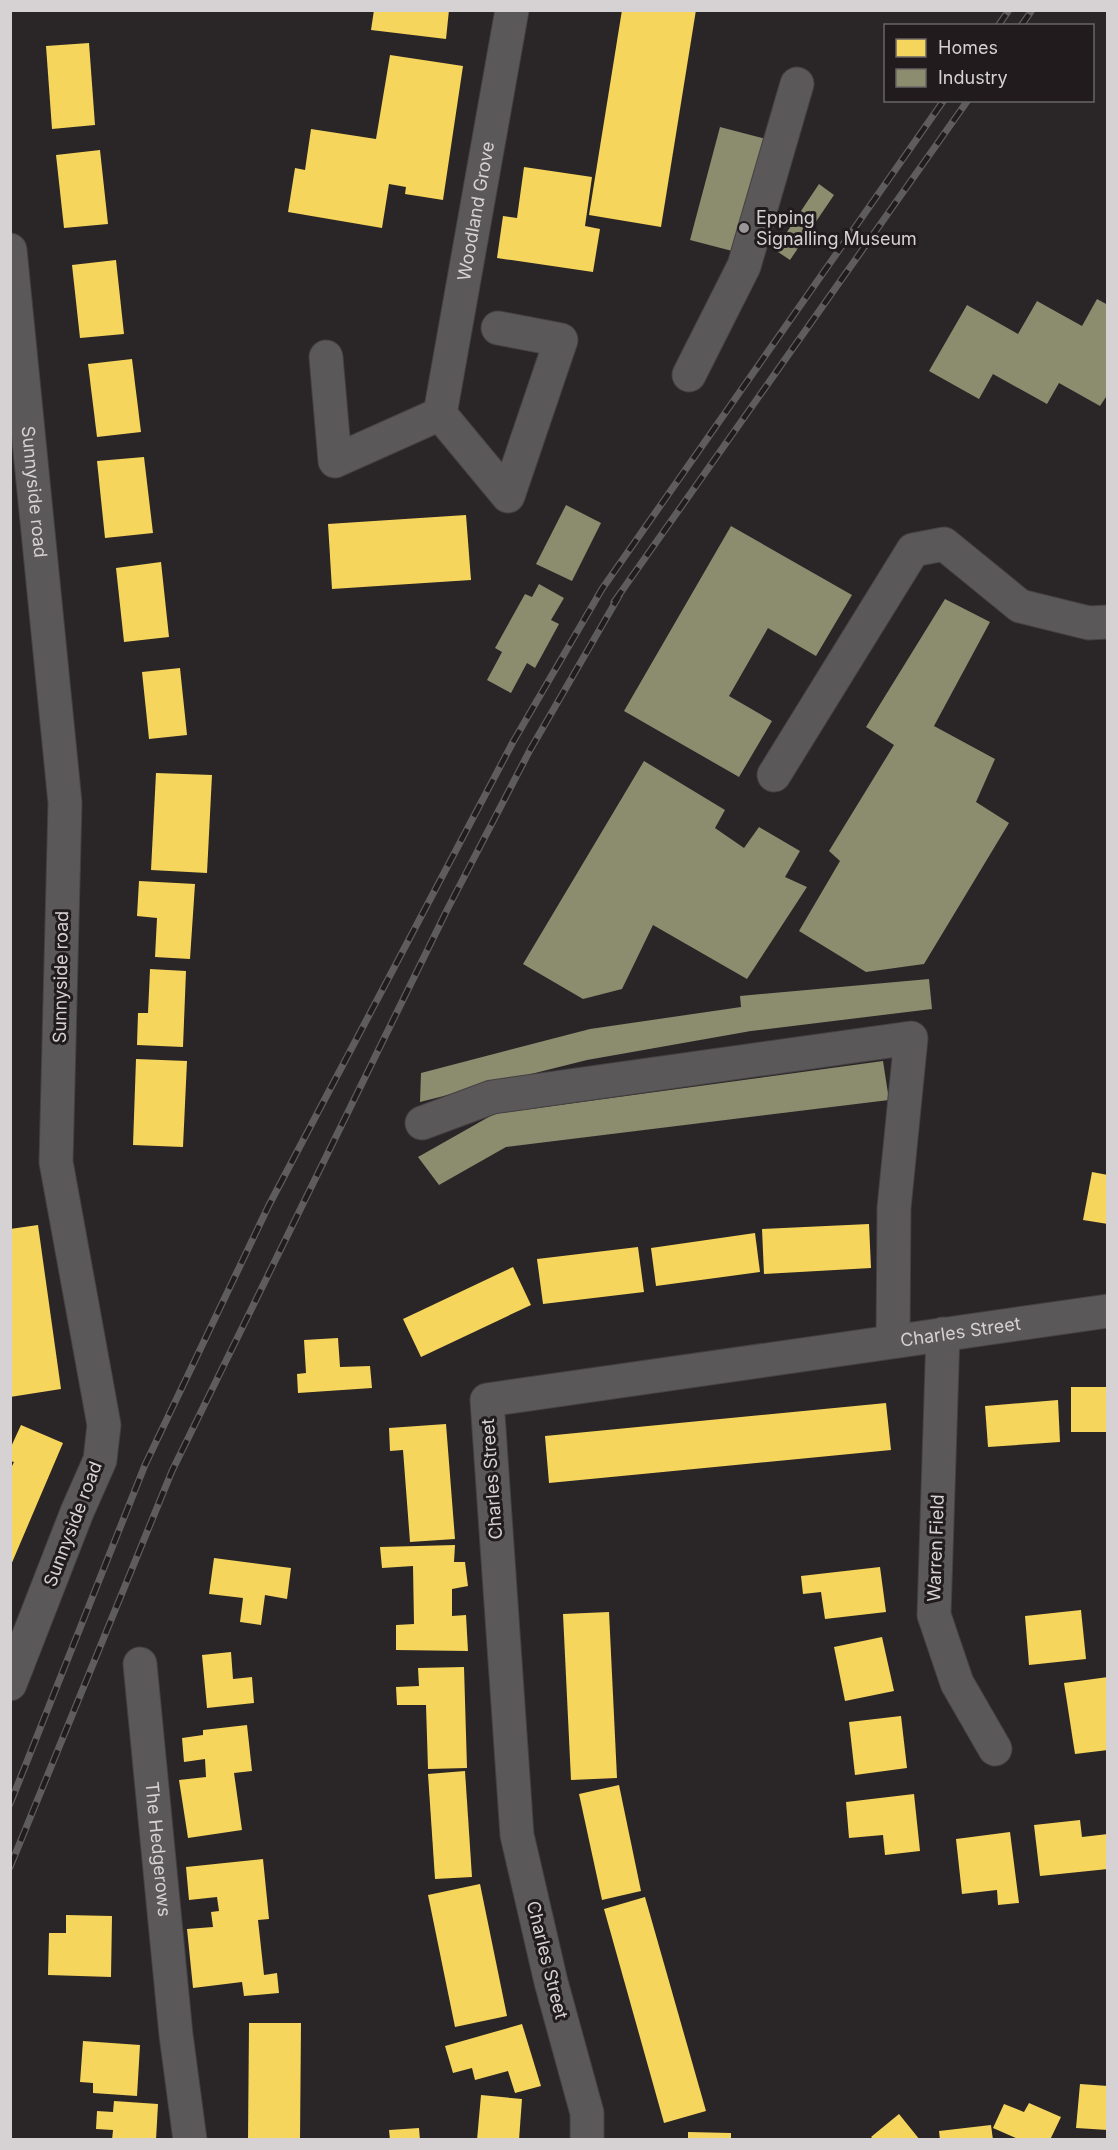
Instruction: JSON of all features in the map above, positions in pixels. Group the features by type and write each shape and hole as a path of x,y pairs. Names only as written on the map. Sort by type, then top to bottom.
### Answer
{"street":[{"name":"Woodland Grove","path":"440,414 512,10"},
{"path":"689,375 744,266 797,84"},
{"name":"Sunnyside road","path":"10,250 23,502 65,803 56,1162 104,1425 99,1460 10,1684"},
{"path":"326,357 334,461 440,414 508,496 561,340 498,328"},
{"path":"774,774 913,550 944,544 1020,606 1089,623 1107,622"},
{"path":"422,1123 492,1096 911,1038 894,1208 893,1341"},
{"name":"Charles Street","path":"587,2139 587,2112 551,1982 517,1835 487,1400 1107,1311"},
{"name":"Warren Field","path":"943,1334 934,1615 957,1683 995,1749"},
{"name":"The Hedgerows","path":"140,1664 176,2035 190,2139"}],"building: Homes":[{"path":"374,10 449,10 446,39 371,30"},
{"path":"622,10 696,10 661,227 589,215"},
{"path":"89,43 95,125 52,129 46,46"},
{"path":"390,55 463,66 443,200 405,194 406,187 389,184 382,228 288,212 295,168 305,170 311,129 376,139"},
{"path":"100,150 108,224 64,228 56,155"},
{"path":"524,167 592,177 585,226 600,229 593,272 497,258 503,216 517,218"},
{"path":"116,260 124,334 80,338 72,265"},
{"path":"132,359 141,432 97,437 88,364"},
{"path":"144,457 153,533 105,538 97,461"},
{"path":"466,515 471,580 332,589 328,524"},
{"path":"161,562 169,637 124,642 116,568"},
{"path":"180,668 187,735 149,739 142,672"},
{"path":"156,773 212,775 207,873 151,870"},
{"path":"139,881 195,884 190,959 155,957 157,918 137,916"},
{"path":"150,969 186,971 183,1047 137,1045 138,1013 148,1013"},
{"path":"136,1059 187,1061 183,1147 133,1145"},
{"path":"1092,1172 1108,1175 1108,1224 1083,1220"},
{"path":"869,1224 871,1268 764,1274 762,1229"},
{"path":"38,1225 61,1389 10,1397 10,1229"},
{"path":"755,1233 760,1272 656,1286 651,1248"},
{"path":"638,1247 644,1292 543,1304 537,1259"},
{"path":"513,1267 531,1305 421,1357 403,1319"},
{"path":"338,1338 340,1367 370,1366 372,1388 298,1393 297,1374 306,1373 304,1340"},
{"path":"1071,1387 1108,1387 1108,1432 1071,1432"},
{"path":"1058,1400 1060,1442 988,1447 985,1406"},
{"path":"886,1403 891,1450 549,1483 545,1436"},
{"path":"446,1424 455,1539 410,1542 403,1450 390,1451 389,1428"},
{"path":"21,1425 63,1443 11,1565 10,1470 14,1462 10,1461 10,1449"},
{"path":"455,1545 454,1562 465,1562 468,1586 452,1589 452,1616 466,1615 468,1651 396,1650 396,1625 414,1624 413,1566 382,1568 380,1547"},
{"path":"214,1558 291,1568 287,1599 265,1595 261,1625 240,1622 243,1598 209,1594"},
{"path":"880,1567 886,1612 825,1619 821,1592 803,1594 801,1576"},
{"path":"1081,1610 1086,1659 1029,1665 1025,1616"},
{"path":"609,1612 617,1778 571,1780 563,1614"},
{"path":"882,1637 894,1691 845,1701 834,1647"},
{"path":"231,1652 233,1679 252,1677 254,1703 207,1708 202,1655"},
{"path":"464,1667 467,1768 428,1769 426,1705 397,1705 396,1687 419,1686 418,1668"},
{"path":"1108,1677 1108,1750 1075,1754 1064,1683"},
{"path":"901,1716 907,1768 855,1775 849,1722"},
{"path":"247,1725 252,1771 234,1773 242,1830 188,1838 179,1780 206,1777 205,1759 184,1762 182,1738 203,1735 203,1730"},
{"path":"465,1771 472,1877 435,1879 428,1774"},
{"path":"619,1785 641,1891 602,1900 579,1794"},
{"path":"914,1794 920,1851 885,1855 883,1835 849,1838 846,1802"},
{"path":"1080,1820 1082,1837 1108,1834 1108,1869 1040,1876 1034,1825"},
{"path":"1010,1832 1019,1903 998,1905 997,1890 962,1894 956,1839"},
{"path":"263,1859 269,1919 258,1920 264,1975 277,1973 279,1993 244,1996 242,1982 193,1988 187,1929 213,1927 211,1912 219,1911 217,1897 189,1900 186,1867"},
{"path":"480,1884 507,2016 455,2027 428,1895"},
{"path":"645,1897 706,2111 664,2123 604,1909"},
{"path":"66,1915 112,1916 111,1977 48,1975 49,1933 66,1933"},
{"path":"249,2023 301,2023 300,2140 248,2140"},
{"path":"522,2024 541,2086 515,2093 508,2071 475,2080 472,2068 453,2073 445,2046"},
{"path":"83,2041 140,2045 137,2096 93,2093 93,2083 80,2082"},
{"path":"1080,2084 1108,2086 1108,2130 1076,2128"},
{"path":"481,2095 522,2099 519,2140 477,2140"},
{"path":"114,2101 158,2104 156,2140 112,2140 113,2130 96,2129 97,2111 113,2112"},
{"path":"1029,2103 1061,2117 1050,2140 1020,2140 993,2128 1004,2104 1024,2112"},
{"path":"899,2114 920,2140 874,2140 871,2137"},
{"path":"991,2125 993,2140 940,2140 939,2131"},
{"path":"419,2128 420,2140 390,2140 389,2130"},
{"path":"688,2132 731,2133 731,2140 688,2140"}],"building: Industry":[{"path":"720,127 766,139 736,252 690,240"},
{"path":"819,184 834,195 790,260 775,250"},
{"path":"1097,299 1108,305 1108,394 1100,406 1059,383 1047,404 993,374 979,399 929,371 967,305 1018,334 1037,301 1082,326"},
{"path":"566,505 601,523 572,581 536,564"},
{"path":"731,526 852,595 816,656 768,628 729,696 772,721 739,777 624,711"},
{"path":"539,584 564,598 551,620 559,624 535,668 527,663 511,693 487,680 502,652 495,648 525,594 532,597"},
{"path":"945,599 990,622 934,726 995,759 976,802 1009,823 924,964 866,972 799,931 840,861 829,851 894,745 866,727"},
{"path":"644,761 725,810 715,828 744,848 759,827 800,851 785,877 807,887 747,979 653,925 622,989 583,999 523,964"},
{"path":"929,979 932,1009 751,1031 587,1060 420,1102 421,1073 590,1029 741,1007 740,996"},
{"path":"883,1061 889,1100 506,1147 439,1185 418,1157 494,1114"}],"railway":[{"path":"999,24 1009,10"},
{"path":"1022,24 1032,10"},
{"path":"10,1804 145,1465 269,1205 513,742 602,589 943,102"},
{"path":"614,602 967,102"},
{"path":"10,1867 172,1471 448,908 530,750 619,596"}],"place":[{"name":"Epping Signalling Museum","path":"744,228"}]}
